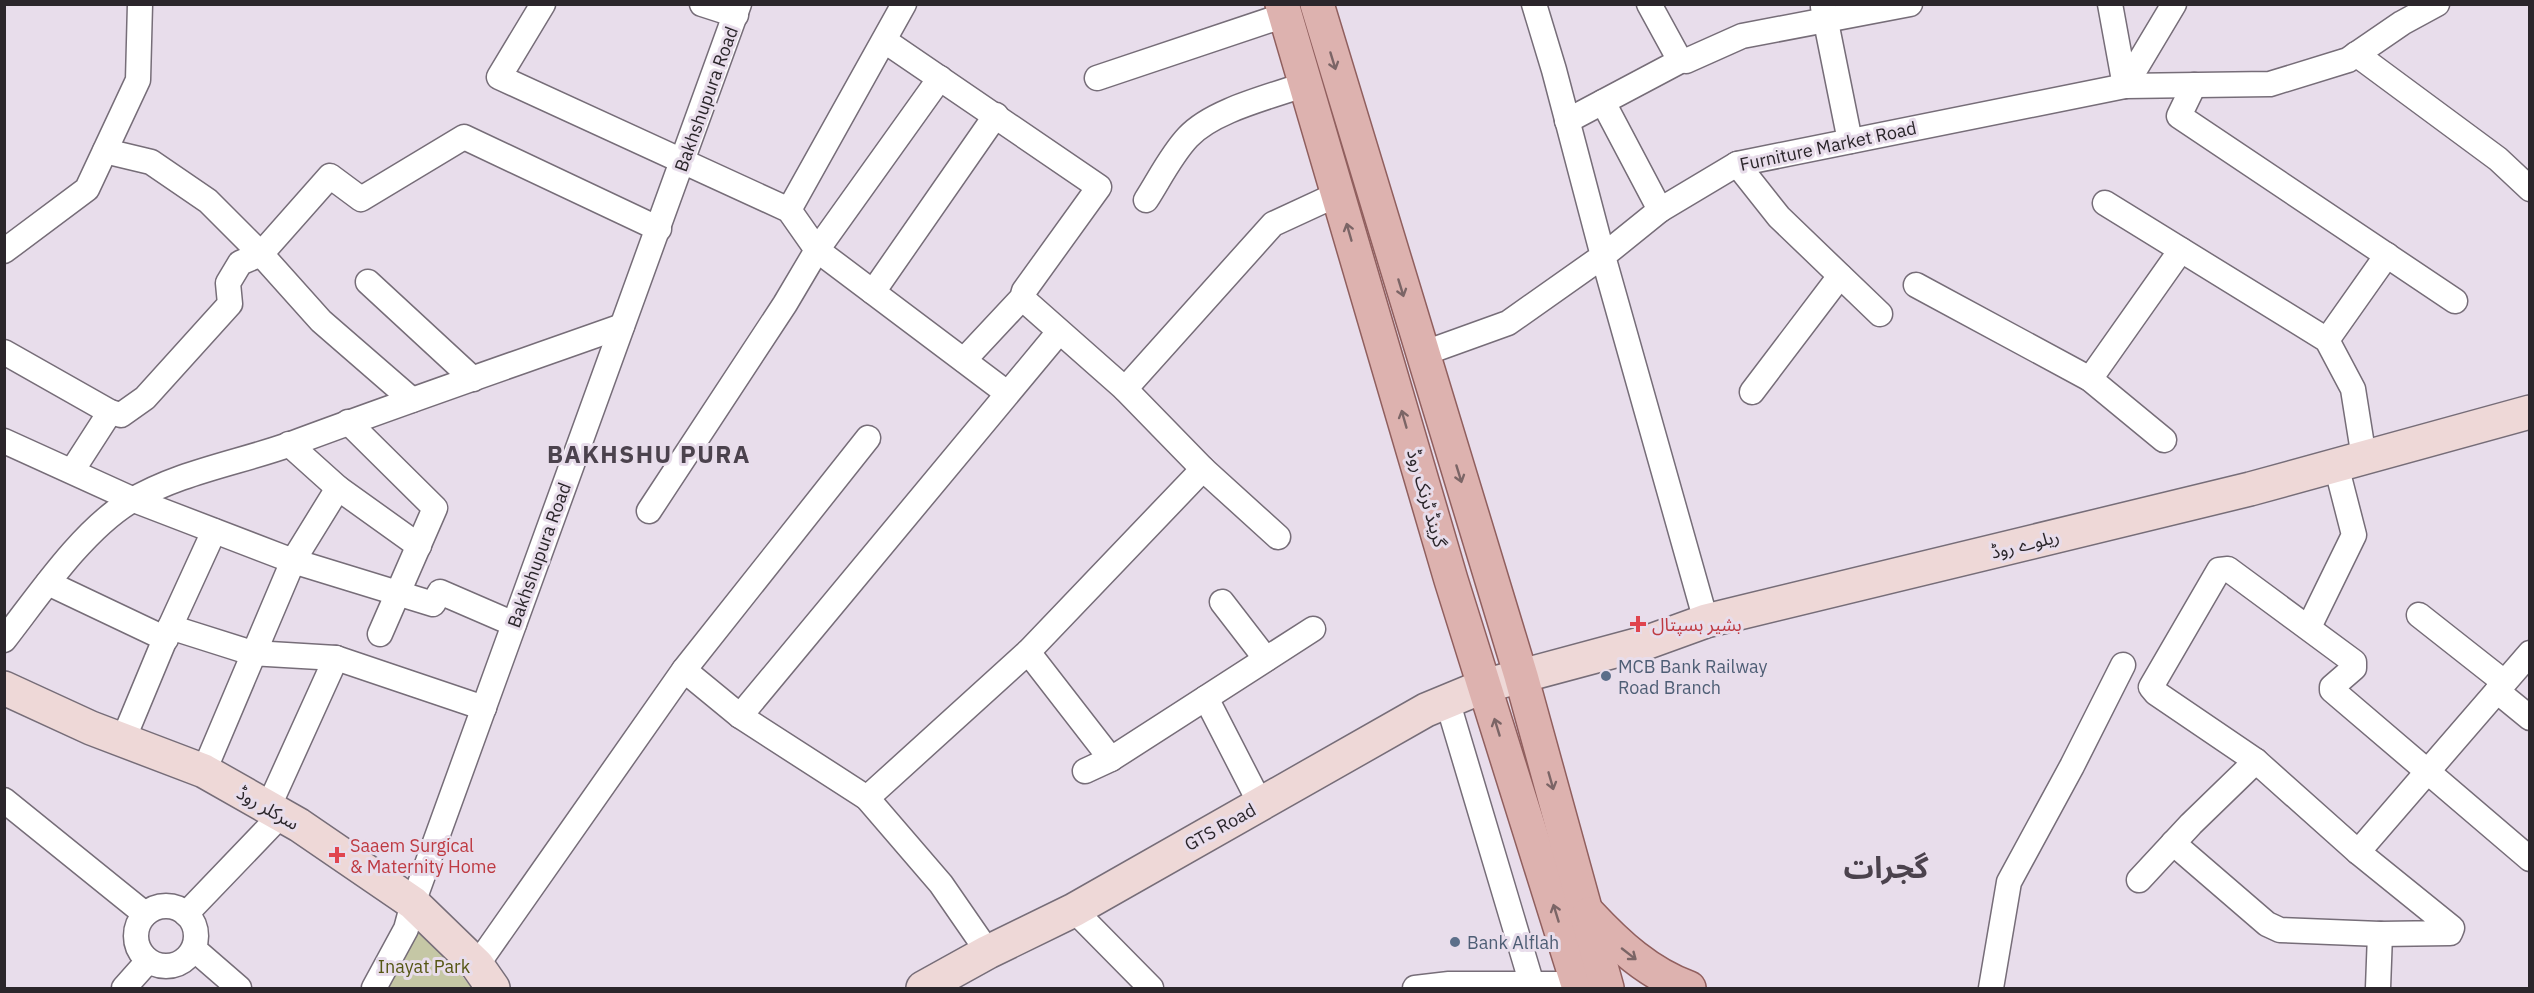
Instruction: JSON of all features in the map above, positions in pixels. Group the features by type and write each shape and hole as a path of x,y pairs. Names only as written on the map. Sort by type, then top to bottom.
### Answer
{"main road":[{"name":"گرینڈ ٹرنک روڈ","path":"1317,4 1521,676 1588,913 1588,987"},
{"name":"گرینڈ ٹرنک روڈ","path":"1284,10 1484,686 1588,987"},
{"path":"1588,913 1616,944 1636,960 1663,978 1689,988"}],"street":[{"path":"4,251 87,189 138,80 140,4"},
{"path":"543,4 499,77 682,163 789,210 817,249 1007,393"},
{"path":"702,4 737,10"},
{"path":"789,210 904,4"},
{"path":"1534,4 1706,621"},
{"path":"1649,4 1682,60"},
{"path":"1568,121 1682,60 1686,61 1743,36 1824,12 1910,4"},
{"path":"2110,4 2125,86"},
{"path":"2125,86 2174,4"},
{"name":"Furniture Market Road","path":"1422,354 1508,323 1603,256 1660,210 1737,164 2125,86 2270,84 2348,60 2402,23 2438,4"},
{"name":"Bakhshupura Road","path":"374,988 406,929 413,903 737,10"},
{"path":"1097,78 1284,10"},
{"path":"1824,12 1850,141"},
{"path":"885,40 1099,187 1024,291 1022,298 964,360"},
{"path":"2356,54 2498,159 2529,189"},
{"path":"649,511 785,303 817,249 940,78"},
{"path":"1146,200 1187,138 1203,124 1306,84"},
{"path":"2194,85 2179,116 2455,301"},
{"path":"1603,102 1660,210"},
{"path":"873,292 996,115"},
{"path":"4,352 110,412 121,415 146,398 230,304 228,283 240,262 261,254 330,176 361,199 464,137 659,229"},
{"path":"105,151 151,162 208,201 261,254 321,321 412,400"},
{"path":"1737,164 1779,218 1880,314"},
{"path":"1125,389 1273,224 1338,194"},
{"path":"2104,203 2327,340 2353,389 2350,461 2354,535 2309,627"},
{"path":"2090,379 2181,250"},
{"path":"2327,340 2387,255"},
{"path":"1752,392 1840,276"},
{"path":"368,282 473,379"},
{"path":"1917,285 2090,379 2164,440"},
{"path":"1022,298 1125,389 1203,469 1278,537"},
{"path":"4,640 48,583 100,524 134,500 165,484 289,444 622,326"},
{"path":"740,716 1059,332"},
{"path":"72,471 110,412"},
{"name":"ریلوے روڈ","path":"1521,676 1648,642 1706,621 2250,489 2529,412"},
{"path":"348,422 435,508 380,634"},
{"path":"485,977 684,670 868,438"},
{"path":"4,441 134,500 292,561 434,604 440,592 514,624"},
{"path":"289,444 338,488 419,546"},
{"path":"867,798 1028,652 1203,469"},
{"path":"204,771 292,561 338,488"},
{"path":"123,740 214,531"},
{"path":"2173,843 2273,927 2280,930 2380,934 2450,933 2452,928 2358,852 2256,761 2156,693 2151,687 2219,570 2228,569 2309,627 2356,665 2332,687 2332,690 2529,859"},
{"path":"48,583 168,633 252,653 336,658 484,708"},
{"path":"1222,602 1266,659"},
{"path":"2419,615 2500,686 2529,718"},
{"path":"1085,771 1111,759 1313,629"},
{"path":"1028,652 1111,759"},
{"path":"2358,852 2529,653"},
{"path":"186,914 274,811 336,658"},
{"path":"1991,988 2009,882 2072,766 2123,665"},
{"path":"684,670 740,716 867,798 941,884 988,952"},
{"name":"GTS Road","path":"923,988 988,952 1074,910 1447,700 1484,686 1521,676"},
{"name":"سرکلر روڈ","path":"4,688 91,728 204,771 274,811 413,903 485,977"},
{"path":"1206,698 1261,805"},
{"path":"1447,700 1532,986"},
{"path":"2139,880 2256,761"},
{"path":"4,800 145,914"},
{"path":"168,906 186,914 196,928 197,939 194,949 182,963 168,967 148,961 139,950 136,940 139,923 145,914 157,907 168,906"},
{"path":"1074,910 1151,988"},
{"path":"2378,988 2380,934"},
{"path":"194,949 239,988"},
{"path":"124,988 148,961"},
{"path":"1414,988 1449,984 1588,987"}],"green space":[{"name":"Inayat Park","path":"420,925 472,988 386,988"}],"place":[{"name":"بشیر ہسپتال","path":"1638,624"},
{"name":"MCB Bank Railway Road Branch","path":"1606,676"},
{"name":"Saaem Surgical & Maternity Home","path":"337,855"},
{"name":"Bank Alflah","path":"1455,942"}],"district":[{"name":"BAKHSHU PURA","path":"649,454"},
{"name":"گجرات","path":"1886,866"}]}
